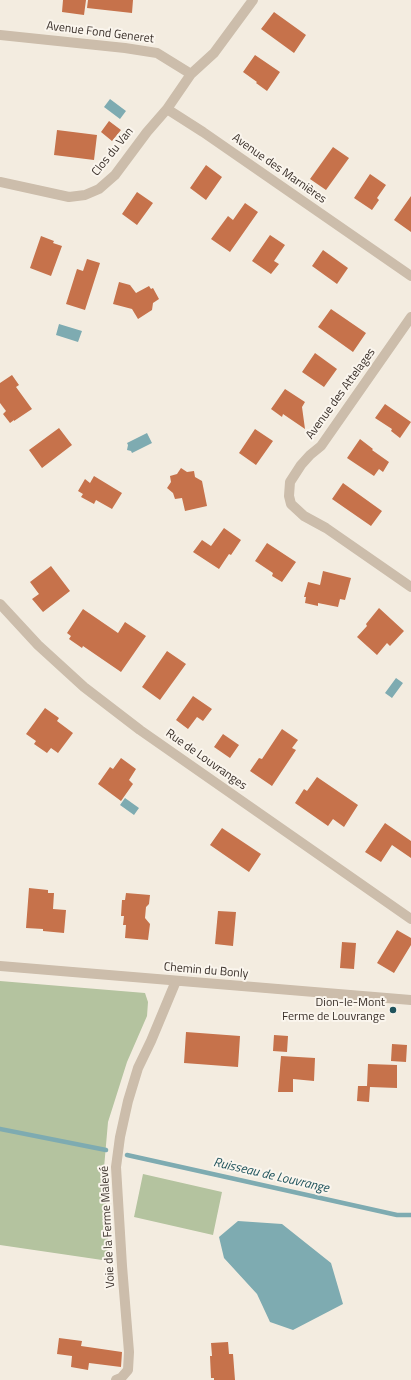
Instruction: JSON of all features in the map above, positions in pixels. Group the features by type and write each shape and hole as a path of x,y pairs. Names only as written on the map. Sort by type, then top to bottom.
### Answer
{"street":[{"path":"167,109 191,74 214,53 253,0"},
{"name":"Avenue Fond Generet","path":"0,35 125,48 157,53 191,74"},
{"name":"Clos du Van","path":"0,182 69,196 85,195 100,190 115,175 147,132 167,109"},
{"name":"Avenue des Marnières","path":"167,109 203,132 411,276"},
{"name":"Avenue des Attelages","path":"411,317 321,446 301,465 290,482 289,496 291,504 304,516 326,528 411,587"},
{"name":"Rue de Louvranges","path":"0,604 38,645 84,687 140,730 411,919"},
{"name":"Chemin du Bonly","path":"0,966 411,1000"},
{"name":"Voie de la Ferme Malevé","path":"116,1380 121,1378 128,1370 129,1352 116,1167 120,1137 128,1100 138,1068 176,981"}],"green space":[{"path":"0,981 145,993 148,1002 147,1016 127,1062 108,1122 104,1168 109,1261 0,1245"},
{"path":"143,1174 222,1192 213,1235 134,1217"}],"water":[{"path":"110,99 126,111 120,119 104,107"},
{"path":"59,324 82,331 78,342 56,335"},
{"path":"147,433 152,443 132,453 131,451 127,450 127,443"},
{"path":"396,678 403,683 392,698 385,693"},
{"path":"125,798 139,808 134,815 120,805"},
{"path":"238,1221 282,1224 331,1263 343,1304 293,1330 270,1322 257,1294 224,1258 219,1237"}],"building":[{"path":"63,0 86,0 84,15 62,12"},
{"path":"88,0 133,0 132,13 87,8"},
{"path":"274,12 306,35 294,53 261,29"},
{"path":"255,55 280,72 267,91 243,72"},
{"path":"109,121 121,130 112,141 101,132"},
{"path":"57,130 97,135 94,160 54,155"},
{"path":"333,147 349,158 326,190 310,179"},
{"path":"206,165 222,177 206,200 190,188"},
{"path":"370,174 386,185 377,198 379,200 372,210 354,198"},
{"path":"137,192 153,203 137,225 122,214"},
{"path":"411,196 411,232 394,220"},
{"path":"245,203 258,212 230,252 211,239 228,216 233,220"},
{"path":"270,235 285,245 274,261 279,264 271,274 252,261"},
{"path":"41,236 62,246 51,276 30,268"},
{"path":"323,250 348,268 337,284 312,266"},
{"path":"87,259 100,263 85,310 66,304 77,269 83,271"},
{"path":"119,282 130,285 136,293 149,286 151,289 153,288 159,299 153,303 152,310 138,319 132,309 113,304"},
{"path":"331,309 366,333 353,352 318,327"},
{"path":"315,353 337,369 324,387 302,372"},
{"path":"12,375 19,385 16,387 32,409 10,423 3,414 6,411 0,403 0,383"},
{"path":"285,389 305,402 302,407 305,429 283,414 282,417 271,409"},
{"path":"385,404 411,422 400,438 391,431 392,429 375,418"},
{"path":"59,428 72,445 42,468 29,450"},
{"path":"255,429 273,441 256,465 239,453"},
{"path":"360,439 389,462 383,472 379,469 374,476 347,458"},
{"path":"181,468 187,472 194,471 195,477 202,481 207,506 185,511 182,498 175,499 173,493 167,488 171,482 170,476 177,474"},
{"path":"94,476 122,493 112,509 96,500 94,504 81,497 83,494 78,491 85,479 90,483"},
{"path":"343,483 382,511 371,526 332,499"},
{"path":"224,528 241,540 219,569 193,552 202,540 211,546"},
{"path":"267,543 296,562 282,582 272,576 273,573 255,561"},
{"path":"51,566 70,591 43,612 32,599 39,594 30,582"},
{"path":"323,571 351,578 345,600 340,599 338,607 318,603 318,606 305,603 306,597 304,597 308,582 320,585"},
{"path":"379,608 404,631 390,646 387,643 377,655 357,637 367,626 366,624"},
{"path":"83,609 118,633 125,622 146,636 121,672 83,646 82,648 69,639 71,636 67,633"},
{"path":"167,651 186,664 160,700 142,687"},
{"path":"193,696 212,709 203,721 197,717 188,729 176,720"},
{"path":"45,708 59,718 57,721 73,733 58,753 51,748 47,753 34,744 36,741 26,734"},
{"path":"282,729 298,740 292,748 296,750 272,786 250,771 259,758 262,759"},
{"path":"223,734 239,745 230,758 214,747"},
{"path":"121,758 136,769 129,780 133,784 121,801 98,784 110,767 113,769"},
{"path":"317,777 358,805 344,827 333,819 328,826 295,803 304,789 307,791"},
{"path":"385,823 411,841 411,858 392,845 381,862 365,852"},
{"path":"222,828 261,854 249,872 210,845"},
{"path":"29,888 48,890 48,893 54,893 53,909 66,910 64,933 43,931 43,929 26,928"},
{"path":"126,893 150,895 149,904 146,907 145,918 150,924 148,940 125,938 126,925 123,925 124,916 121,916 122,900 125,900"},
{"path":"218,911 236,912 233,946 215,944"},
{"path":"397,930 411,938 411,945 394,973 377,963"},
{"path":"342,942 356,943 354,969 340,968"},
{"path":"186,1032 240,1036 238,1067 184,1063"},
{"path":"274,1035 288,1036 287,1052 273,1051"},
{"path":"392,1044 407,1045 406,1062 391,1061"},
{"path":"281,1056 315,1058 314,1081 293,1079 293,1092 278,1092"},
{"path":"368,1064 397,1065 397,1088 370,1087 369,1102 357,1101 358,1086 367,1086"},
{"path":"59,1338 82,1341 81,1346 122,1352 121,1367 89,1363 88,1370 71,1367 72,1356 57,1354"},
{"path":"228,1342 229,1354 233,1354 235,1380 214,1380 214,1378 211,1378 211,1343"}],"waterway":[{"name":"Ruisseau de Louvrange","path":"0,1129 106,1150"},
{"name":"Ruisseau de Louvrange","path":"127,1155 397,1215 411,1215"}],"place":[{"name":"Dion-le-Mont Ferme de Louvrange","path":"393,1010"}]}
